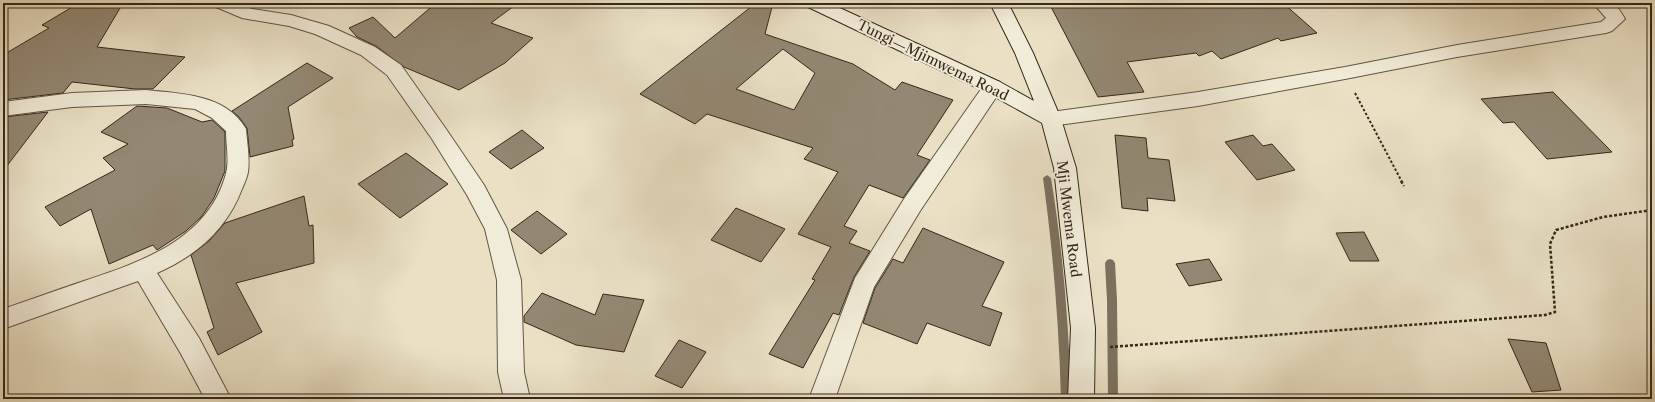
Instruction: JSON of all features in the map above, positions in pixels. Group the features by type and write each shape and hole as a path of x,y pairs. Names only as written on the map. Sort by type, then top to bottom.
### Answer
{"street":[{"path":"222,3 248,14 291,21 322,30 368,51 394,70 439,134 476,191 496,229 509,280 511,372 517,399"},
{"name":"Tungi—Mjimwema Road","path":"814,3 993,87 1051,118"},
{"name":"Mji Mwema Road","path":"999,3 1024,53 1051,118 1065,168 1083,328 1081,399"},
{"path":"1051,118 1198,99 1345,73 1457,51 1606,27 1616,19 1611,10 1602,3"},
{"path":"822,399 863,285 912,204 993,87"},
{"path":"3,109 72,100 146,97 199,103 219,113 236,129 237,176 227,201 216,218 203,233 175,254 143,270 3,319"},
{"path":"143,270 190,346 218,399"}],"path":[{"path":"1345,73 1404,186"},
{"path":"1082,350 1112,346 1316,333 1545,315 1556,312 1550,244 1556,230 1573,223 1615,213 1652,210"}],"building":[{"path":"79,3 123,3 97,47 185,57 153,89 135,89 72,82 63,93 3,100 3,55 49,28 42,25"},
{"path":"436,3 518,3 491,23 533,38 505,63 459,90 404,67 376,46 357,37 349,28 373,17 395,38"},
{"path":"756,3 773,3 765,34 853,64 895,90 902,82 953,100 917,155 930,160 903,198 869,185 844,226 857,231 849,243 870,251 854,277 839,315 833,313 803,368 769,354 815,280 812,279 831,247 798,234 838,172 804,159 813,148 707,114 695,124 640,94","holes":["783,49 815,73 794,110 736,89"]},
{"path":"1049,3 1283,3 1317,33 1281,41 1278,38 1221,59 1212,51 1199,56 1196,53 1127,62 1144,92 1098,97"},
{"path":"307,63 333,78 288,107 294,139 292,140 293,146 250,157 247,128 239,117 232,111"},
{"path":"1553,92 1612,152 1547,159 1514,122 1503,123 1481,99"},
{"path":"137,106 167,108 202,122 212,120 225,132 225,171 214,198 202,216 186,231 157,250 153,245 109,264 91,209 60,226 45,207 115,170 103,158 128,144 101,132"},
{"path":"48,112 3,171 3,117"},
{"path":"522,130 544,148 511,169 489,152"},
{"path":"1115,135 1146,138 1148,158 1169,160 1175,201 1147,198 1148,211 1122,208"},
{"path":"1253,135 1263,146 1272,144 1295,170 1257,180 1225,142"},
{"path":"406,153 448,184 400,218 358,184"},
{"path":"304,196 309,226 313,225 314,263 236,283 262,332 218,355 207,332 214,328 191,255 209,241 225,223"},
{"path":"736,208 785,229 761,262 711,240"},
{"path":"537,211 567,234 541,254 511,230"},
{"path":"923,228 1004,262 982,306 1002,313 990,346 927,323 917,344 863,323 875,288 893,259 903,263"},
{"path":"1364,232 1379,261 1350,261 1336,233"},
{"path":"1209,259 1222,280 1189,286 1176,264"},
{"path":"542,293 595,315 603,294 644,300 624,352 576,345 524,322 524,316"},
{"path":"1508,339 1546,343 1561,390 1532,392"},
{"path":"679,340 706,352 682,388 655,376"}],"waterway":[{"path":"1047,178 1055,233 1060,288 1066,399"},
{"path":"1110,263 1113,399"}]}
